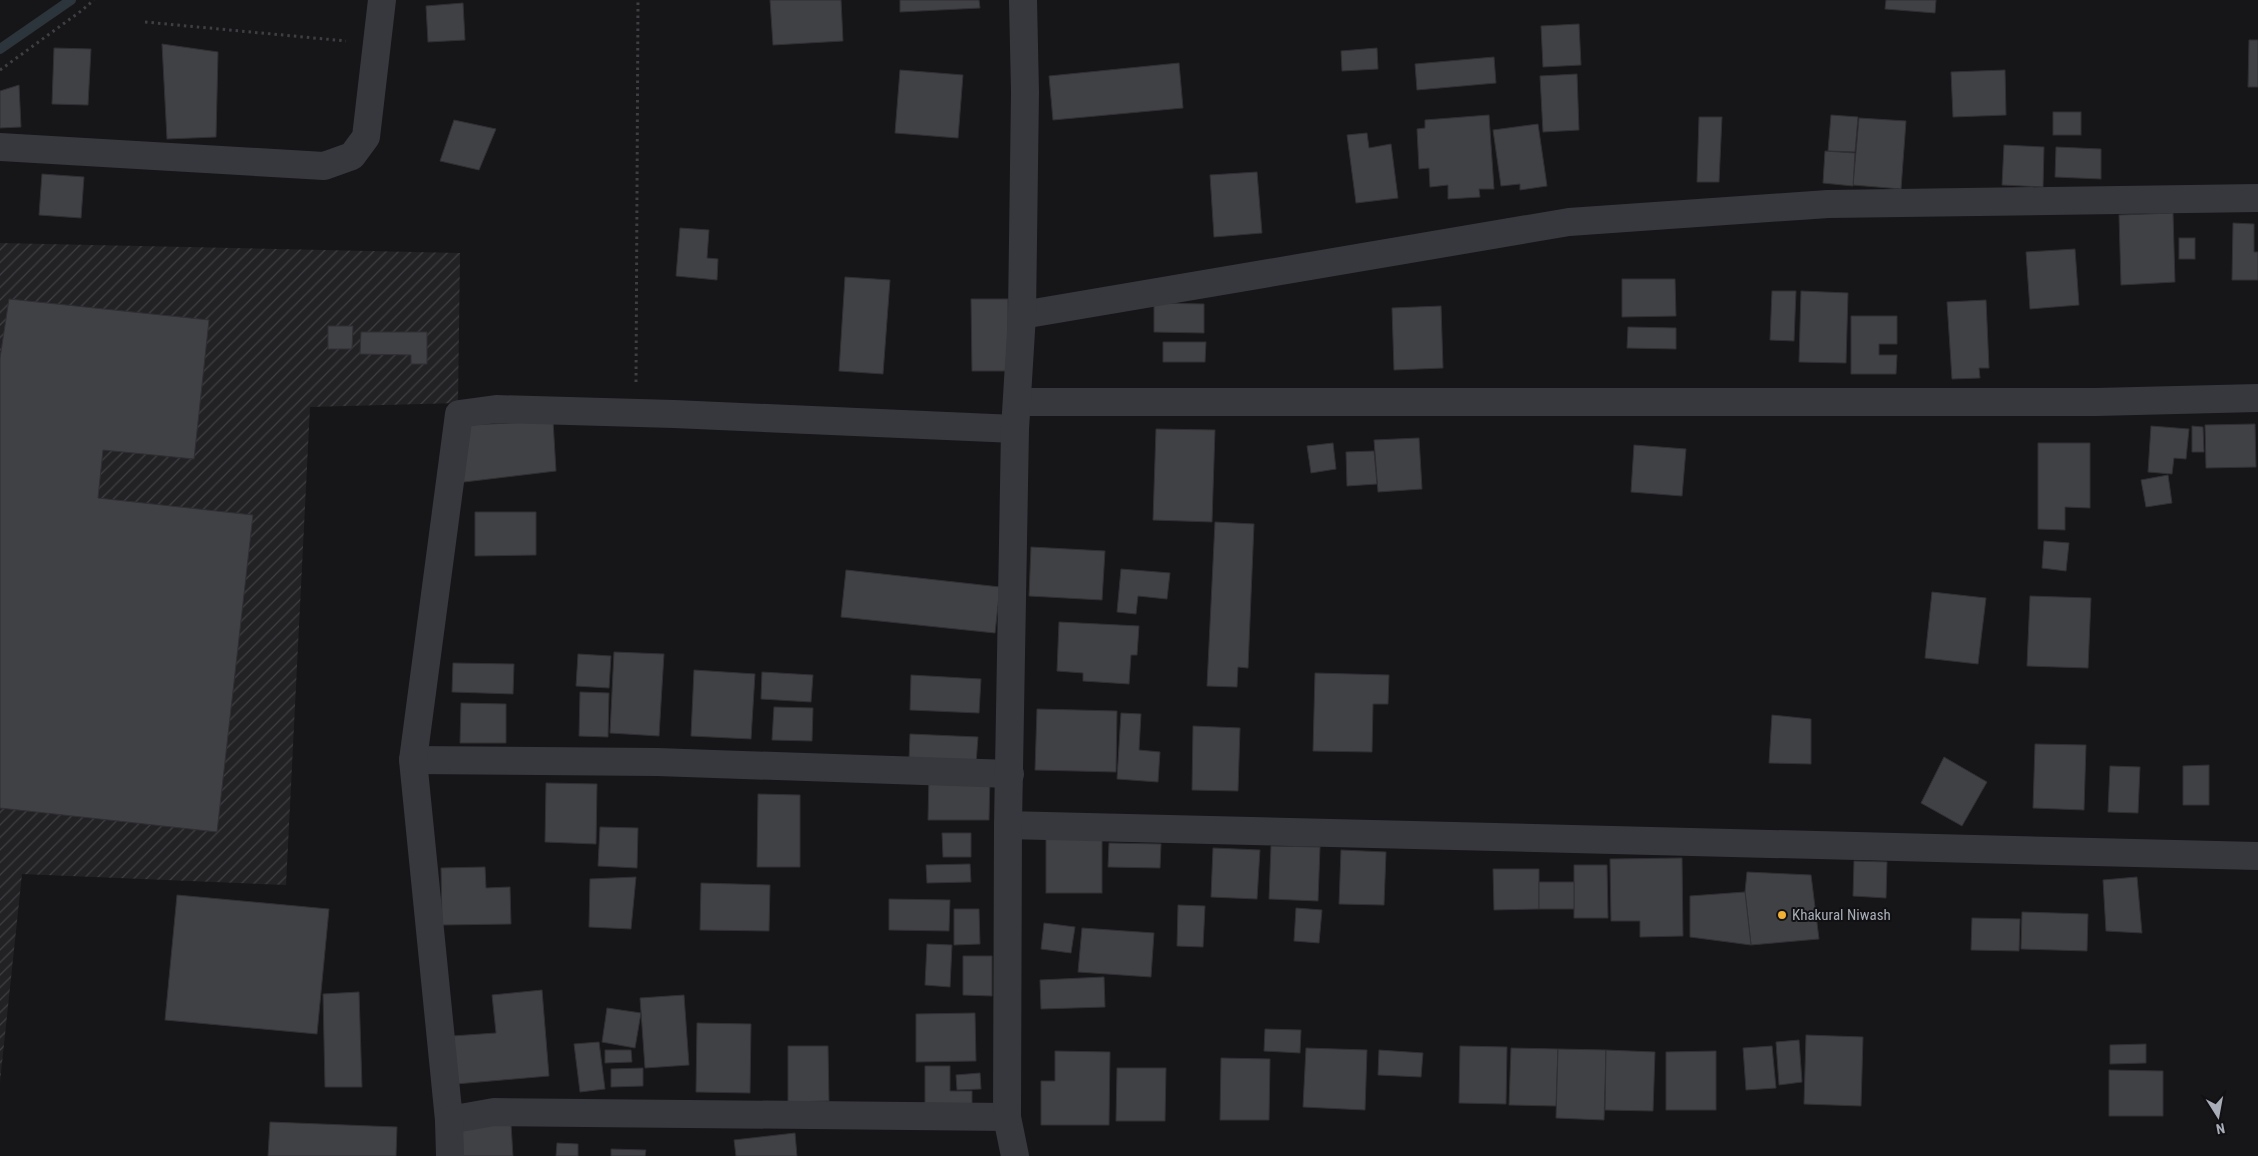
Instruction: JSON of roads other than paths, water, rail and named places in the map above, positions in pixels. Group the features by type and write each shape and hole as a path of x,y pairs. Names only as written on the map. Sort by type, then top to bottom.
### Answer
{"street":[{"path":"0,146 324,166 352,156 366,137 382,0"},
{"path":"1015,1156 1007,1117 1008,825 1015,429 1022,315 1025,92 1023,0"},
{"path":"1022,315 1569,222 1828,204 2258,198"},
{"path":"1017,402 2096,402 2258,398"},
{"path":"450,1156 449,1120 413,760 459,414 496,409 1015,429"},
{"path":"413,760 657,762 1010,774"},
{"path":"1008,825 2258,856"},
{"path":"449,1120 494,1112 1007,1117"}],"waterway":[{"path":"0,49 71,0"}],"place":[{"name":"Khakural Niwash","path":"1782,915"}]}
